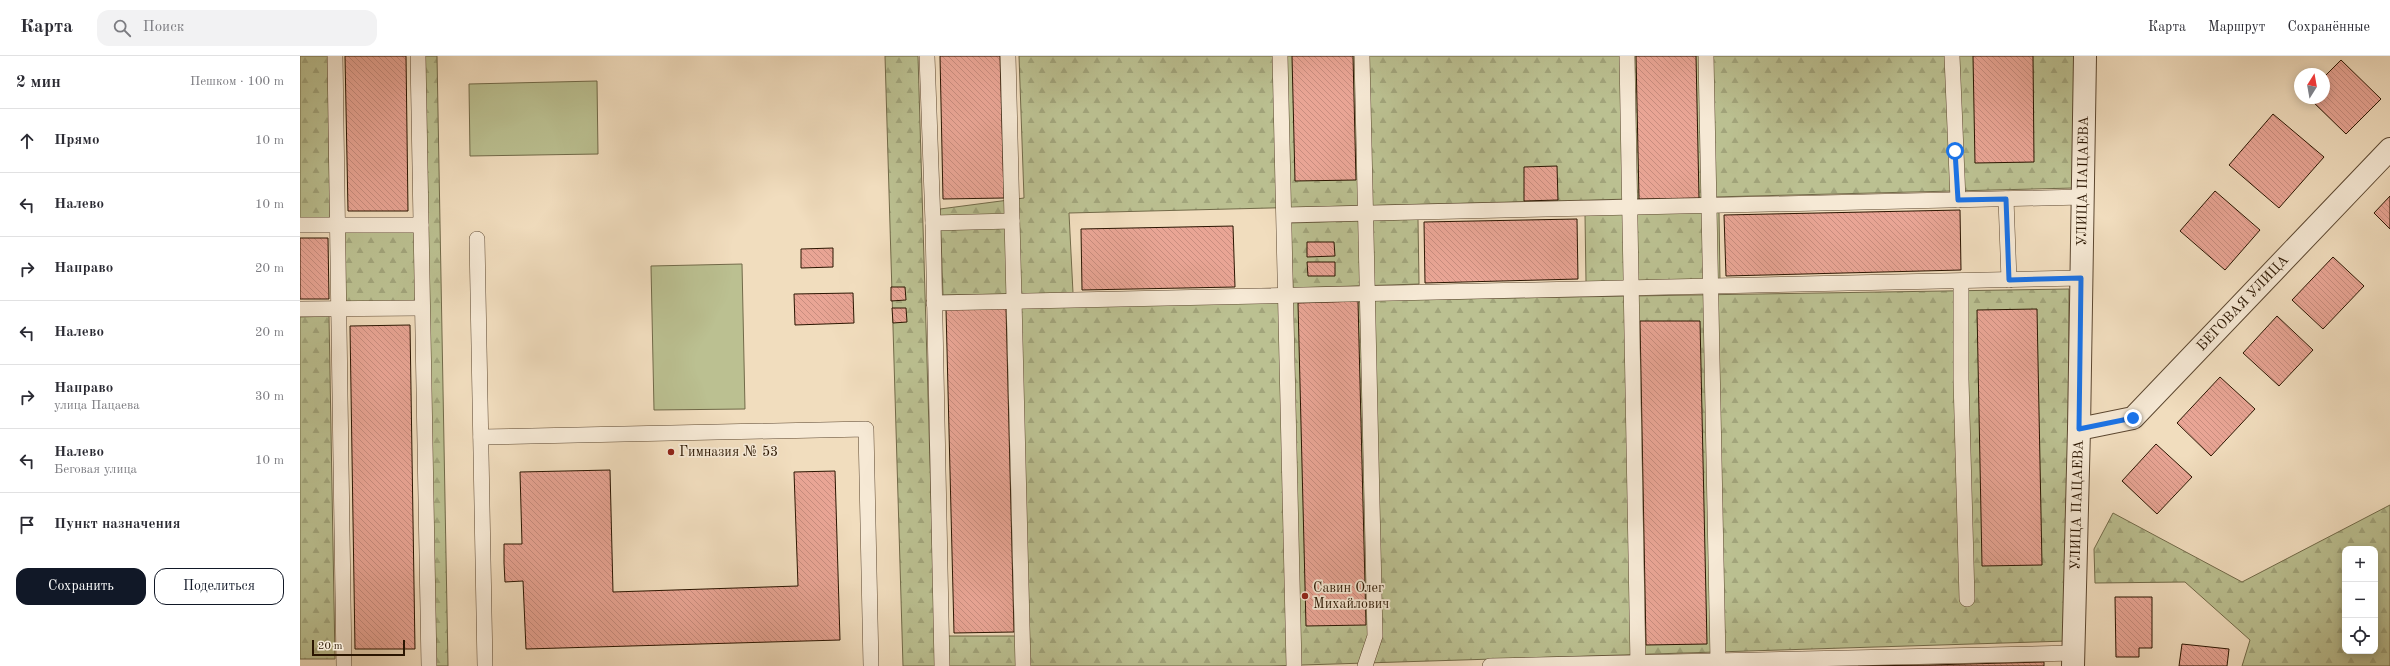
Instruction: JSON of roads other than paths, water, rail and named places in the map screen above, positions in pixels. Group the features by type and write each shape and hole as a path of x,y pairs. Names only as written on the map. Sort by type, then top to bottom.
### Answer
{"street":[{"name":"УЛИЦА ПАЦАЕВА","path":"2073,659 2079,429 2085,56"},
{"name":"БЕГОВАЯ УЛИЦА","path":"2079,429 2133,418 2390,148"}],"lane":[{"path":"335,56 344,666"},
{"path":"418,56 429,666"},
{"path":"927,56 933,223 942,666"},
{"path":"1008,56 1023,666"},
{"path":"1280,56 1287,296 1294,666"},
{"path":"1362,56 1375,636 1366,666"},
{"path":"1627,56 1638,664"},
{"path":"1706,56 1712,287 1718,661"},
{"path":"1952,56 1958,200"},
{"path":"1285,215 2083,197"},
{"path":"2006,199 2009,280"},
{"path":"933,223 1012,221"},
{"path":"300,225 421,224"},
{"path":"477,239 485,666"},
{"path":"934,303 2081,278"},
{"path":"1961,281 1967,599"},
{"path":"300,309 422,308"},
{"path":"481,437 866,428 871,666"},
{"path":"1490,666 1638,664 1718,661 2073,659"}],"place":[{"name":"Гимназия № 53","path":"671,452"},
{"name":"Савин Олег Михайлович","path":"1305,596"}]}
